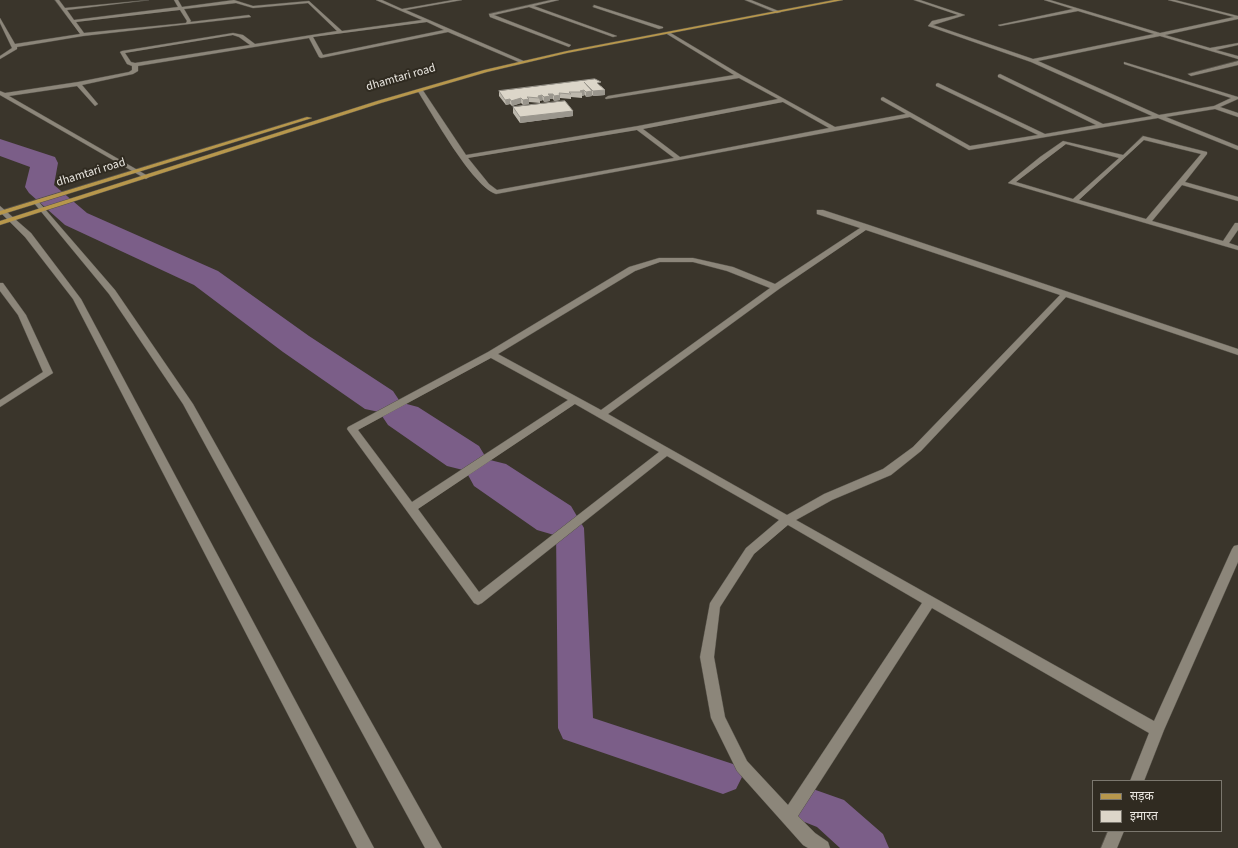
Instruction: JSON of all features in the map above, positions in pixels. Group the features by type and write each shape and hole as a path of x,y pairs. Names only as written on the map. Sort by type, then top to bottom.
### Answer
{"main road":[{"name":"dhamtari road","path":"1,211 39,206 76,190 136,171 405,88 515,58 615,36 813,0"},
{"path":"0,224 12,220 39,206 86,195 420,90 523,62 841,0"}],"street":[{"path":"57,0 83,35"},
{"path":"65,9 147,0"},
{"path":"176,0 189,21 187,24"},
{"path":"378,0 523,62"},
{"path":"401,10 460,0"},
{"path":"557,0 491,14 492,16 569,46"},
{"path":"747,0 779,12"},
{"path":"916,0 964,15 934,22 930,25 1034,60 1158,116 1238,148"},
{"path":"1046,0 1238,58"},
{"path":"1170,0 1238,18"},
{"path":"73,21 236,1 245,7 289,1 309,2 341,32"},
{"path":"529,6 615,36"},
{"path":"594,6 661,28"},
{"path":"1000,25 1078,10"},
{"path":"14,46 83,35 249,16"},
{"path":"0,18 14,46"},
{"path":"1034,60 1238,18"},
{"path":"255,46 241,36 233,34 122,52 130,63 135,66 255,46 310,36 427,20"},
{"path":"310,36 321,57 450,30"},
{"path":"668,33 739,76 747,79 833,128"},
{"path":"1210,50 1238,44"},
{"path":"0,58 15,48 14,46"},
{"path":"883,99 969,148 1215,107 1236,98 1126,63"},
{"path":"1191,74 1238,63"},
{"path":"2,94 78,84 131,73 136,71 135,66"},
{"path":"608,98 739,76"},
{"path":"1000,76 1103,126"},
{"path":"78,84 95,104"},
{"path":"938,85 1043,135"},
{"path":"420,90 464,157 489,188 496,192 608,173 833,128 911,115"},
{"path":"2,94 146,177"},
{"path":"464,157 638,128 783,100"},
{"path":"1215,107 1238,115"},
{"path":"638,128 678,158"},
{"path":"1074,201 1124,157 1143,138 1205,153 1148,222"},
{"path":"1124,157 1065,142 1011,183 1238,248"},
{"path":"1181,183 1238,199"},
{"path":"39,206 112,292 188,404 434,848"},
{"path":"1,211 28,235 77,298 366,848"},
{"path":"820,212 1238,352"},
{"path":"1225,244 1238,225"},
{"path":"602,414 776,287 866,227"},
{"path":"667,452 478,600 352,429 491,354 632,269 659,260 693,260 730,269 776,287"},
{"path":"0,285 22,315 48,373 0,404"},
{"path":"822,848 809,839 742,766 718,718 707,657 714,606 750,551 787,520 828,497 886,472 917,449 1065,294"},
{"path":"491,354 602,414 1157,730"},
{"path":"411,508 575,400"},
{"path":"1137,780 1157,730 1238,550"},
{"path":"789,816 930,601"},
{"path":"1110,848 1116,832"}],"building":[{"path":"595,79 601,82 597,83 605,90 593,91 584,82 592,91 586,92 584,90 580,91 582,92 569,92 571,94 559,93 560,95 554,96 553,94 548,94 550,96 544,97 542,95 538,96 539,98 527,97 529,99 523,100 521,98 511,101 510,99 505,100 499,91"},
{"path":"565,101 573,111 520,117 513,107"}],"waterway":[{"path":"0,147 45,163 39,187 76,219 206,278 296,344 379,400"},
{"path":"403,416 463,456"},
{"path":"490,475 554,518"},
{"path":"570,528 576,728 723,777"},
{"path":"810,806 830,813 869,848"}]}
